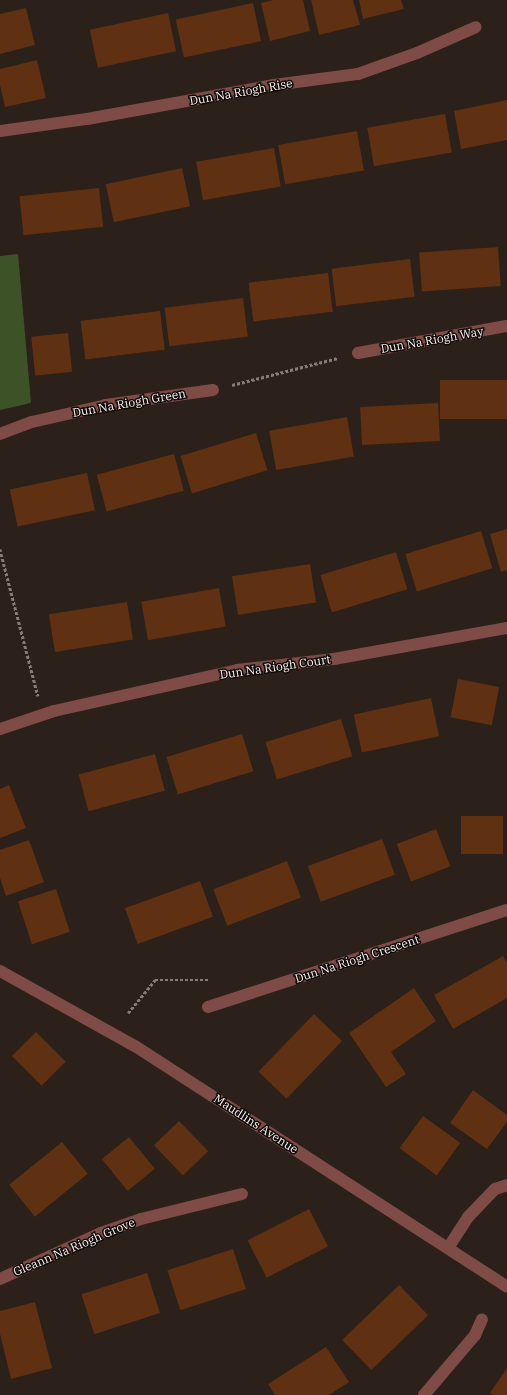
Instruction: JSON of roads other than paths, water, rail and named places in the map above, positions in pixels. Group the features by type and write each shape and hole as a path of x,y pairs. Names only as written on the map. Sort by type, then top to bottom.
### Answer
{"street":[{"name":"Dun Na Riogh Rise","path":"0,131 87,119 274,85 358,74 476,27"},
{"name":"Dun Na Riogh Way","path":"358,353 507,326"},
{"name":"Dun Na Riogh Green","path":"0,434 32,422 106,405 213,390"},
{"name":"Dun Na Riogh Court","path":"0,729 43,715 237,670 334,659 507,628"},
{"name":"Dun Na Riogh Crescent","path":"208,1007 507,910"},
{"name":"Maudlins Avenue","path":"0,971 135,1046 507,1287"},
{"path":"448,1248 468,1217 495,1189 507,1185"},
{"name":"Gleann Na Riogh Grove","path":"0,1279 101,1233 141,1219 242,1194"},
{"path":"424,1395 475,1335 482,1319"}]}
